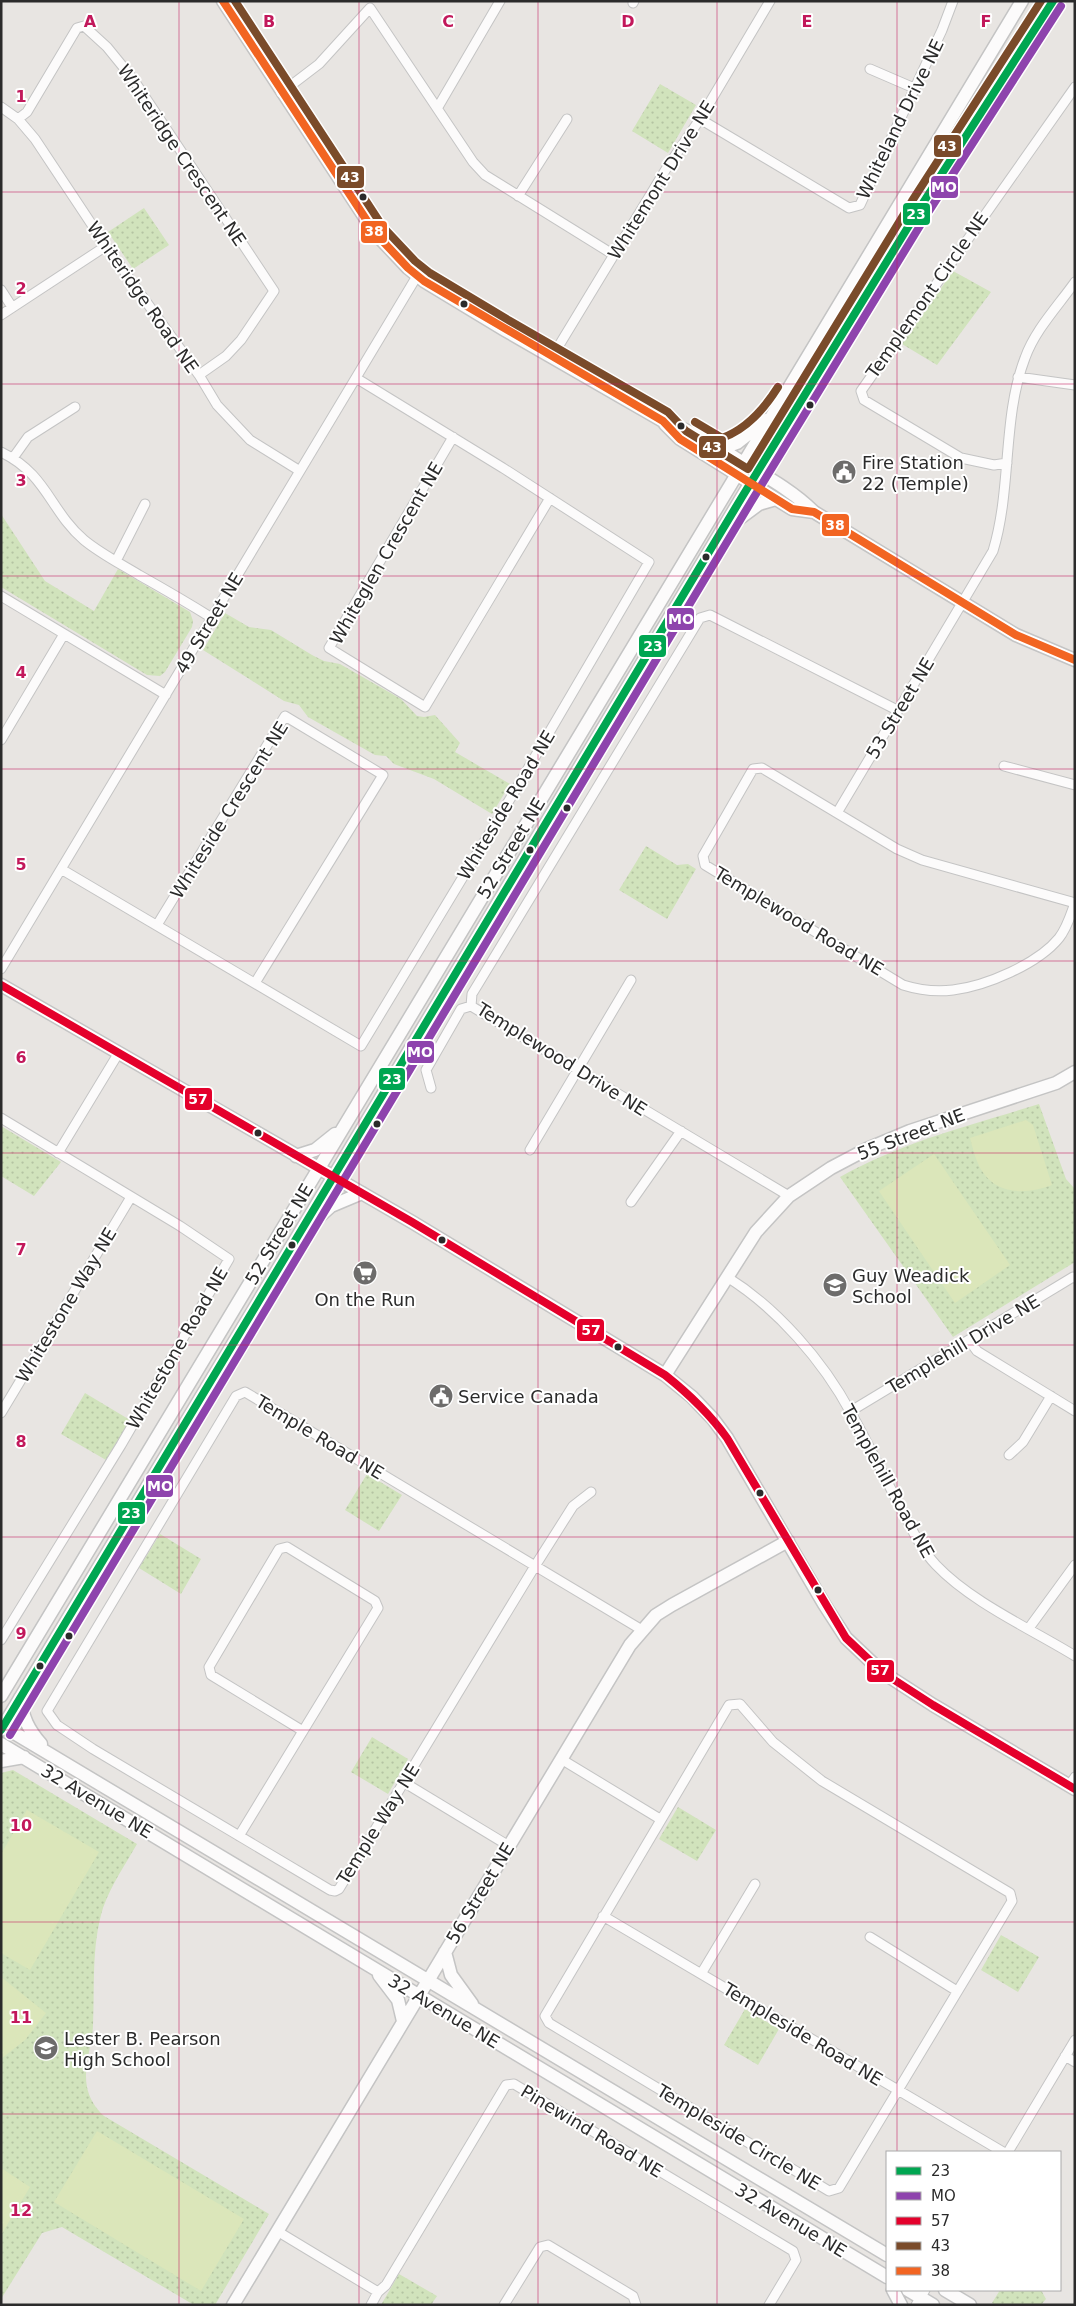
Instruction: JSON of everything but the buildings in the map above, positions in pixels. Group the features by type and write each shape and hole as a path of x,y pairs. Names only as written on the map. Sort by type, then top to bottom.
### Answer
{"main road":[{"path":"223,1 375,233 417,276 662,421 687,429 721,449 741,469 751,483 792,509 814,512"},
{"name":"52 Street NE","path":"1,1696 1022,1"},
{"name":"52 Street NE","path":"2,1727 751,483 921,206 1053,1"},
{"path":"721,449 737,443 773,413"},
{"path":"662,421 680,439 741,469 758,472 799,497 814,512 1016,635 1075,660"},
{"path":"722,532 759,504 776,499"},
{"path":"1,985 362,1193 665,1375 692,1397 713,1419 846,1638 882,1672 932,1705 1073,1784"},
{"name":"55 Street NE","path":"665,1375 756,1232 789,1196 831,1168 867,1149 910,1131 1056,1083 1075,1072"},
{"path":"296,1156 315,1150 342,1128"},
{"path":"300,1233 332,1206 362,1193"},
{"name":"56 Street NE","path":"233,2305 630,1645 656,1615 788,1541"},
{"path":"1,1682 22,1662"},
{"path":"20,1698 22,1715 29,1730 49,1753"},
{"name":"32 Avenue NE","path":"2,1727 49,1753 886,2254"},
{"name":"32 Avenue NE","path":"1,1744 886,2276"},
{"path":"1,1761 24,1757"},
{"path":"445,1952 450,1975 475,2008"},
{"path":"374,1968 398,2000 403,2021"},
{"path":"875,2270 886,2283"},
{"path":"894,2291 901,2305"},
{"path":"947,2291 970,2305"},
{"path":"960,2291 970,2305"},
{"path":"920,2297 933,2305"}],"street":[{"path":"438,107 500,1"},
{"name":"Whitemont Drive NE","path":"552,357 666,169 700,119 770,1"},
{"name":"Whiteland Drive NE","path":"700,119 849,208 860,205 942,30 953,1"},
{"path":"281,92 319,64 371,5 473,162 485,176 614,255"},
{"name":"Whiteridge Crescent NE","path":"18,119 27,112 77,28 84,26 107,47 132,79 274,291 242,340 226,356 199,375"},
{"path":"870,69 914,88"},
{"name":"Templemont Circle NE","path":"1007,463 994,464 961,458 864,400 861,391 1075,87"},
{"name":"Whiteridge Road NE","path":"1,107 18,119 35,139 106,246 199,375 217,404 250,440 300,471"},
{"path":"518,196 567,119"},
{"path":"1,315 106,246"},
{"name":"49 Street NE","path":"1,970 417,276"},
{"name":"53 Street NE","path":"837,813 994,551 1001,527 1005,502 1007,463 1018,377 1035,338 1075,282"},
{"path":"1,290 12,307"},
{"path":"1018,377 1075,385"},
{"name":"Whiteside Road NE","path":"61,869 361,1046 372,1030 649,562 453,437 356,378"},
{"path":"13,458 28,437 75,408"},
{"name":"Whiteglen Crescent NE","path":"453,437 329,648 425,707 550,498"},
{"path":"1,452 13,458 37,478 72,527 84,540 212,618"},
{"path":"116,561 145,504"},
{"path":"1,596 166,695"},
{"name":"Templewood Drive NE","path":"789,1196 470,1006 472,994 700,618 710,615 897,710"},
{"path":"1,740 64,634"},
{"name":"Whiteside Crescent NE","path":"156,925 285,716 383,775 255,983"},
{"path":"1004,766 1075,785"},
{"name":"Templewood Road NE","path":"762,768 897,849 922,860 1075,903 1059,938 1039,957 985,982 953,990 930,990 904,984 705,865 703,856 753,769 762,768"},
{"path":"530,1150 631,980"},
{"path":"431,1088 426,1070 461,1009 470,1006"},
{"path":"58,1153 118,1054"},
{"name":"Whitestone Road NE","path":"1,1118 180,1226 229,1259 121,1445 1,1640"},
{"path":"631,1202 681,1131"},
{"name":"Whitestone Way NE","path":"1,1413 131,1197"},
{"name":"Templehill Road NE","path":"727,1277 760,1300 792,1331 851,1411 893,1492 934,1564 958,1585 1075,1656"},
{"name":"Templehill Drive NE","path":"851,1411 1072,1277 1075,1278"},
{"path":"969,1340 977,1351 1075,1411"},
{"name":"Temple Road NE","path":"46,1711 236,1396 245,1392 642,1630"},
{"path":"1009,1455 1023,1442 1051,1396"},
{"name":"Temple Way NE","path":"46,1711 57,1725 93,1749 335,1891 339,1889 535,1566 574,1506 591,1492"},
{"path":"239,1836 378,1608 375,1601 287,1547 279,1549 209,1667 211,1675 303,1731"},
{"path":"1029,1628 1075,1565"},
{"name":"Templeside Circle NE","path":"740,1704 773,1742 822,1781 1010,1893 1012,1901 839,2188 829,2191 549,2024 545,2016 660,1819 729,1705 740,1704"},
{"path":"560,1759 660,1819"},
{"path":"404,1783 509,1846"},
{"path":"701,1974 755,1884"},
{"name":"Templeside Road NE","path":"603,1916 1002,2151"},
{"path":"870,1937 957,1991"},
{"path":"1009,2151 1075,2040"},
{"path":"1065,2056 1075,2062"},
{"name":"Pinewind Road NE","path":"371,2305 378,2292 386,2284 506,2085 514,2084 793,2251 796,2260 769,2305"},
{"path":"277,2231 378,2292"},
{"path":"504,2305 540,2247 548,2245 633,2296 636,2305"}],"green space":[{"path":"660,84 696,105 668,153 632,131"},
{"path":"144,208 169,245 133,269 108,232"},
{"path":"953,271 991,292 937,365 902,344"},
{"path":"1,514 45,581 94,611 118,569 190,612 193,621 192,627 165,672 160,676 147,675 1,587"},
{"path":"225,613 249,627 271,630 324,661 340,664 401,699 417,716 435,715 460,743 455,752 510,784 492,814 434,779 394,764 386,756 375,755 308,717 299,705 284,701 203,650"},
{"path":"646,846 677,865 688,864 696,869 667,919 619,890"},
{"path":"1039,1104 1066,1179 1075,1189 1075,1262 953,1337 840,1177 913,1144"},
{"path":"1026,1120 1033,1125 1052,1185 1024,1191 1005,1189 996,1185 982,1171 976,1160 970,1138"},
{"path":"1,1126 61,1162 34,1196 1,1176"},
{"path":"934,1154 1010,1265 955,1303 879,1191"},
{"path":"85,1393 130,1420 106,1460 61,1434"},
{"path":"367,1474 402,1495 379,1531 345,1510"},
{"path":"160,1534 201,1559 181,1594 139,1568"},
{"path":"372,1737 408,1759 388,1794 351,1772"},
{"name":"Lester B. Pearson High School","path":"13,1770 137,1844 110,1891 99,1923 94,1967 93,2026 86,2072 87,2087 93,2103 104,2116 269,2214 215,2305 194,2305 62,2227 42,2233 1,2299 1,1773"},
{"path":"678,1807 716,1830 697,1861 659,1839"},
{"path":"27,1810 99,1852 30,1970 1,1953 1,1854"},
{"path":"1001,1935 1039,1957 1018,1992 981,1970"},
{"path":"1,1977 46,2013 25,2040 1,2059"},
{"path":"745,2009 779,2029 758,2065 724,2045"},
{"path":"97,2131 244,2219 201,2291 54,2202"},
{"path":"1,2168 30,2187 1,2235"},
{"path":"399,2274 437,2296 431,2305 381,2305"},
{"path":"999,2291 1042,2291 1046,2299 1041,2305 996,2305 992,2303"}],"transit line":[{"name":"38","path":"223,1 375,233 408,268 424,281 663,421 680,439 792,509 814,512 1016,635 1075,660"},
{"name":"43","path":"235,1 383,227 415,261 430,273 510,321 668,412 686,431 748,469 912,201 1041,1"},
{"name":"23","path":"1,1730 742,497 921,206 1053,1"},
{"name":"MO","path":"10,1735 751,502 929,211 1061,6"},
{"name":"43","path":"695,422 722,438 747,424 767,403 778,387"},
{"name":"57","path":"1,985 412,1222 665,1375 698,1404 727,1438 846,1638 882,1672 933,1705 1075,1789"}],"place":[{"name":"Fire Station 22 (Temple)","path":"844,472"},
{"name":"On the Run","path":"365,1273"},
{"name":"Guy Weadick School","path":"835,1285"},
{"name":"Service Canada","path":"441,1396"},
{"name":"Lester B. Pearson High School","path":"46,2048"}]}
